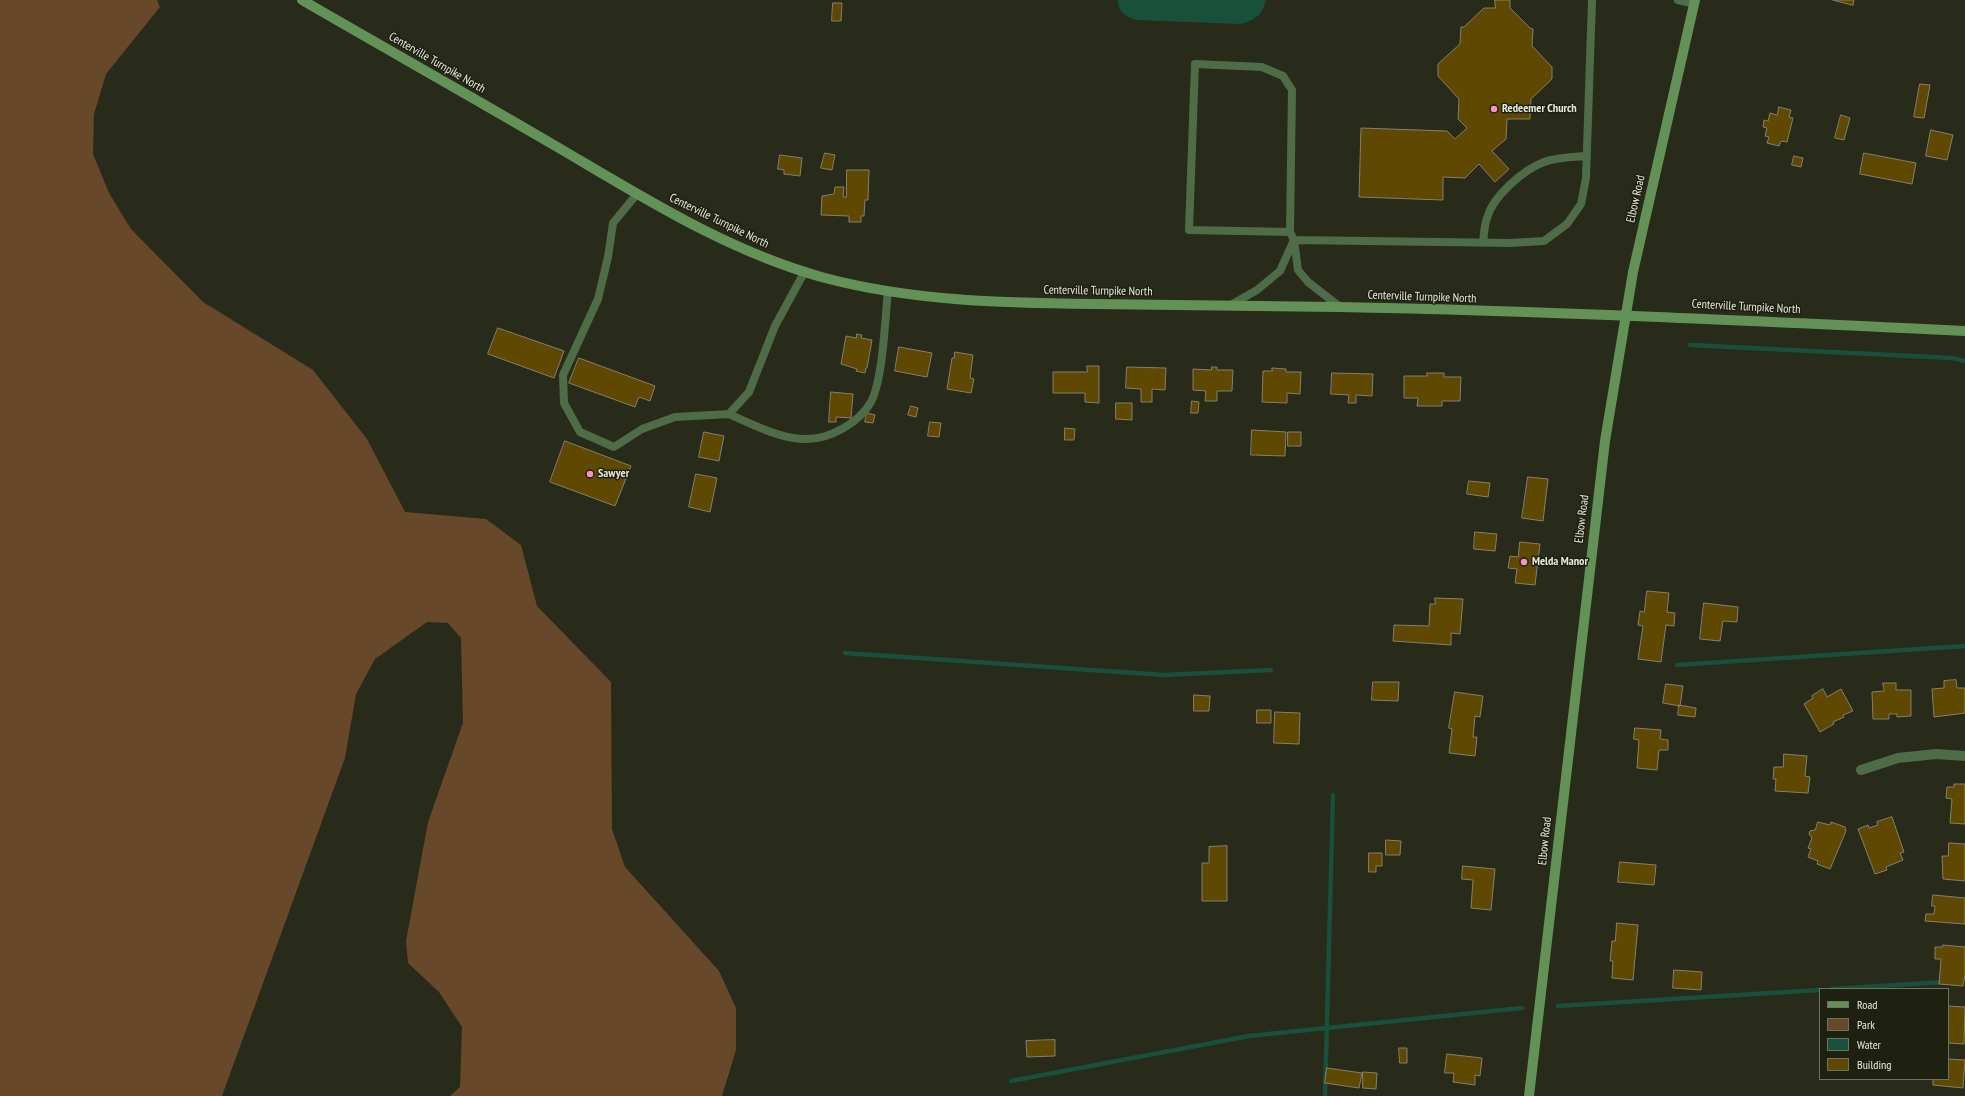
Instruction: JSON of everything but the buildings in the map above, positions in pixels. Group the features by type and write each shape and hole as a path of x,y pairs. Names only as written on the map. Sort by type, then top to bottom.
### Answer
{"main road":[{"name":"Centerville Turnpike North","path":"302,0 637,194 717,236 765,258 822,277 903,294 978,301 1340,307 1624,315 1965,331"},
{"name":"Elbow Road","path":"1529,1096 1596,507 1624,315 1695,2"}],"street":[{"path":"1860,770 1898,758 1936,754 1965,756"}],"lane":[{"path":"1294,240 1511,244 1544,241 1567,224 1580,204 1586,178 1592,0"},
{"path":"1678,0 1695,2"},
{"path":"1290,232 1189,230 1195,64 1262,67 1284,76 1292,90 1290,232 1294,240 1298,270 1308,282 1340,307"},
{"path":"1483,243 1487,217 1501,193 1522,174 1544,162 1563,157 1586,156"},
{"path":"637,194 613,223 608,257 598,299 563,375 564,403 580,432 614,447 642,429 675,417 729,414 758,427 804,439 842,430 859,417 871,402 876,386 883,345 888,291"},
{"path":"1229,306 1257,290 1280,271 1294,240"},
{"path":"729,414 749,392 775,326 805,271"}],"green space":[{"path":"0,0 157,0 160,7 106,74 94,114 93,154 109,193 131,229 203,302 313,370 367,439 405,512 486,519 521,545 537,606 611,682 612,829 625,867 719,971 736,1008 736,1050 722,1096 450,1096 460,1087 462,1027 439,992 408,963 406,941 428,822 463,723 461,638 448,623 427,622 375,659 356,694 345,758 222,1096 0,1096"}],"water":[{"path":"1118,0 1266,0 1263,10 1254,19 1240,24 1137,20 1123,14 1119,8"}],"waterway":[{"path":"1690,345 1952,358 1965,361"},
{"path":"1677,665 1965,646"},
{"path":"845,653 1164,675 1271,670"},
{"path":"1325,1096 1333,795"},
{"path":"1848,988 1945,982"},
{"path":"1558,1006 1819,990"},
{"path":"1011,1081 1249,1036 1522,1008"}],"place":[{"name":"Redeemer Church","path":"1494,109"},
{"name":"Sawyer","path":"590,474"},
{"name":"Melda Manor","path":"1524,562"}]}
